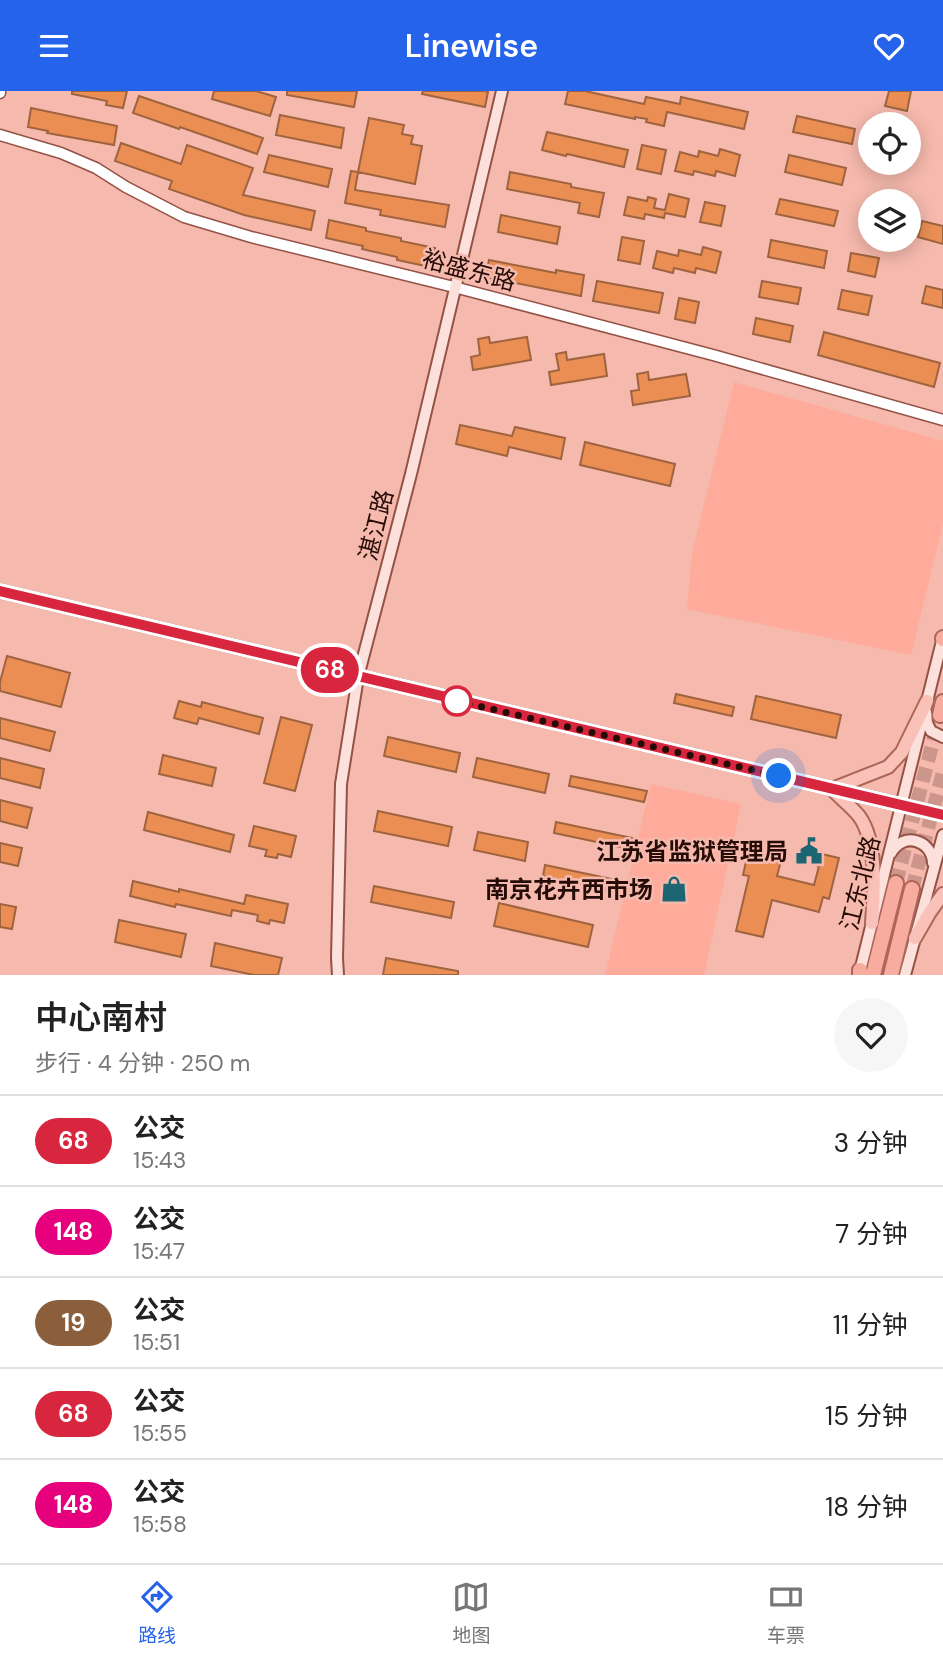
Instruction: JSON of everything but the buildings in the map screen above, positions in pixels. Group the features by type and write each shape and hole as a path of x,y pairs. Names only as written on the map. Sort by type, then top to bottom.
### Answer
{"highway":[{"path":"863,974 896,883"},
{"path":"891,975 912,889"}],"main road":[{"name":"湛江路","path":"338,975 341,784 358,677 411,474 502,91"},
{"path":"0,591 943,815"},
{"name":"江东北路","path":"863,974 900,804 943,638"},
{"path":"831,789 888,767 902,752 926,705"},
{"path":"926,705 927,723 931,731 943,737"},
{"path":"831,789 859,816 867,830 874,875 872,923"},
{"path":"905,975 943,835"},
{"path":"888,859 895,846 910,840 928,848 932,856 933,870"},
{"path":"915,938 943,894"}],"street":[{"name":"裕盛东路","path":"0,135 61,153 96,168 184,217 251,237 713,355 942,418"}],"shaded area":[{"path":"734,382 943,441 943,524 911,655 687,609 692,553"},
{"name":"南京花卉西市场","path":"651,784 741,804 704,975 605,975"}],"tunnel":[{"path":"896,883 940,715"},
{"path":"912,889 943,772"}],"bus line":[{"name":"68","path":"0,591 943,815"}],"place":[{"name":"江苏省监狱管理局","path":"809,851"},
{"name":"南京花卉西市场","path":"674,889"}],"route":[{"path":"457,701 779,776"}]}
